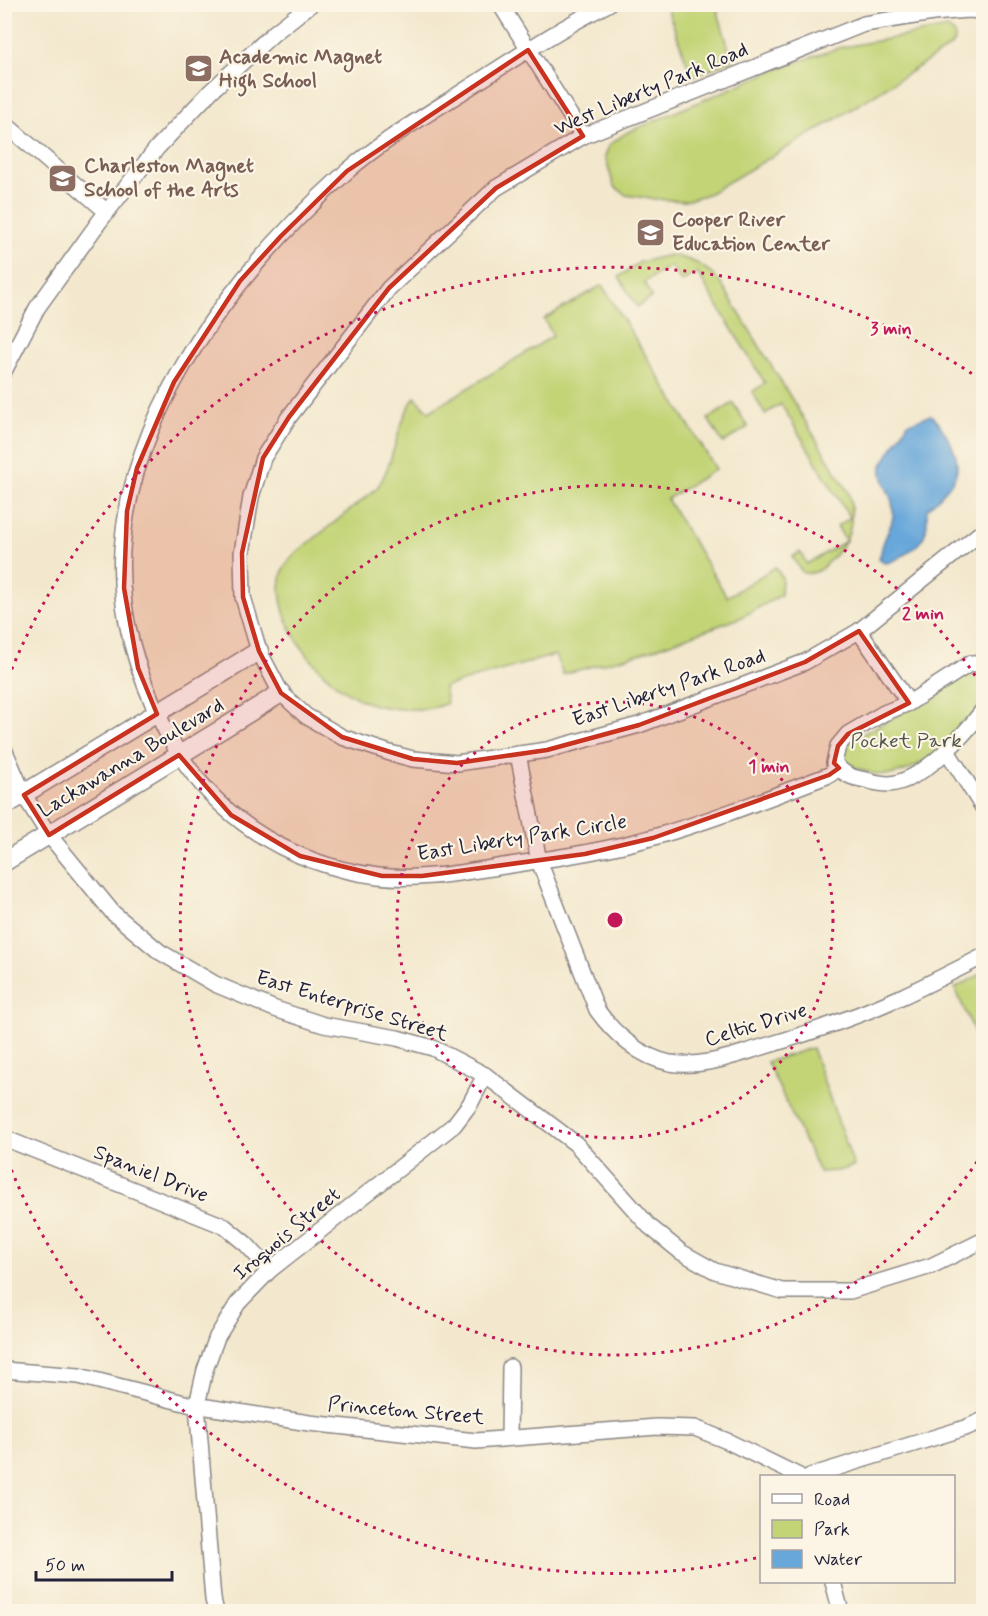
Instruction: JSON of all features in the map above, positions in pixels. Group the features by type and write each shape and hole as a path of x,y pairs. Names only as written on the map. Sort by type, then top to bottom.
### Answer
{"street":[{"path":"4,371 36,308 158,148 211,91 274,33 311,4"},
{"path":"500,4 583,136"},
{"name":"East Liberty Park Circle","path":"608,4 528,50 405,129 347,171 281,236 240,281 174,382 137,468 126,511 122,554 128,625 138,668 157,714 178,755 202,786 231,815 300,856 341,870 382,876 422,876 539,861 585,854 653,838 829,775 838,768"},
{"name":"West Liberty Park Road","path":"259,651 243,597 242,553 251,497 263,458 289,417 389,288 445,233 496,188 583,136 864,24 966,7 984,10"},
{"path":"4,123 107,212"},
{"name":"East Liberty Park Road","path":"259,651 281,693 306,716 342,737 413,759 457,763 547,750 639,724 805,662 859,631 984,530"},
{"path":"859,631 909,703"},
{"name":"Lackawanna Boulevard","path":"4,807 259,651"},
{"path":"984,665 971,663 909,703 884,713 848,734 838,746 834,763 842,772 854,778 891,784 915,774 947,751 984,709"},
{"name":"Lackawanna Boulevard","path":"4,862 281,693"},
{"name":"East Enterprise Street","path":"4,749 24,795 49,835 113,913 160,952 215,984 275,1009 324,1024 397,1038 433,1048 485,1075 576,1144 650,1226 681,1252 715,1271 782,1291 850,1291 931,1266 984,1240"},
{"path":"947,751 984,809"},
{"name":"Celtic Drive","path":"518,754 539,861 597,1010 609,1027 646,1054 668,1062 686,1064 716,1061 795,1038 900,997 984,956"},
{"name":"Iroquois Street","path":"216,1611 213,1599 197,1405 205,1370 217,1337 238,1303 270,1270 454,1125 485,1075"},
{"name":"Spaniel Drive","path":"4,1138 224,1226 246,1244 270,1270"},
{"path":"509,1438 510,1367"},
{"name":"Princeton Street","path":"4,1370 80,1376 197,1405 309,1423 464,1440 476,1441 657,1427 695,1428 797,1475"},
{"path":"813,1475 984,1420"},
{"path":"834,1583 842,1611"}],"highlighted area":[{"path":"528,50 583,136 496,188 389,288 289,417 263,458 242,553 243,597 259,651 281,693 342,737 413,759 457,763 547,750 639,725 805,662 859,631 909,703 848,734 838,746 834,763 839,768 829,775 653,838 585,854 422,876 382,876 300,856 231,815 179,755 49,835 24,795 157,714 138,668 124,588 127,511 137,468 174,382 240,281 281,236 347,171"}],"green space":[{"path":"676,5 716,5 732,60 692,77 667,8"},
{"path":"948,28 954,33 955,40 950,47 831,122 708,194 685,201 655,199 626,195 614,186 605,157 609,145 626,133 774,70 838,48"},
{"path":"670,255 698,264 721,283 849,493 851,522 846,540 837,526 850,518 781,404 765,414 752,392 765,383 697,272 681,282 671,266 644,282 652,297 637,307 619,277 640,262"},
{"path":"602,285 716,469 667,499 727,597 775,567 782,577 781,595 740,618 642,653 563,674 555,655 444,687 447,703 439,706 418,709 385,707 366,702 349,693 332,681 316,665 301,647 290,627 283,607 280,587 286,564 295,554 376,489 388,467 403,419 415,397 429,412 553,336 544,319"},
{"path":"733,403 748,427 723,443 708,419"},
{"path":"845,542 820,570 814,573 803,573 792,557 800,552 807,564"},
{"name":"Pocket Park","path":"972,667 981,684 982,702 964,726 937,752 916,766 888,775 870,773 845,763 843,754 846,743 933,696"},
{"path":"983,973 983,1052 955,988"},
{"path":"812,1048 854,1166 838,1171 819,1172 767,1062"}],"water":[{"path":"931,415 952,446 956,457 956,475 945,491 927,509 925,535 920,542 900,557 884,563 879,558 893,514 892,502 882,475 882,465 908,423"}],"place":[{"name":"Academic Magnet High School","path":"198,69"},
{"name":"Charleston Magnet School of the Arts","path":"63,178"},
{"name":"Cooper River Education Center","path":"651,232"}]}
